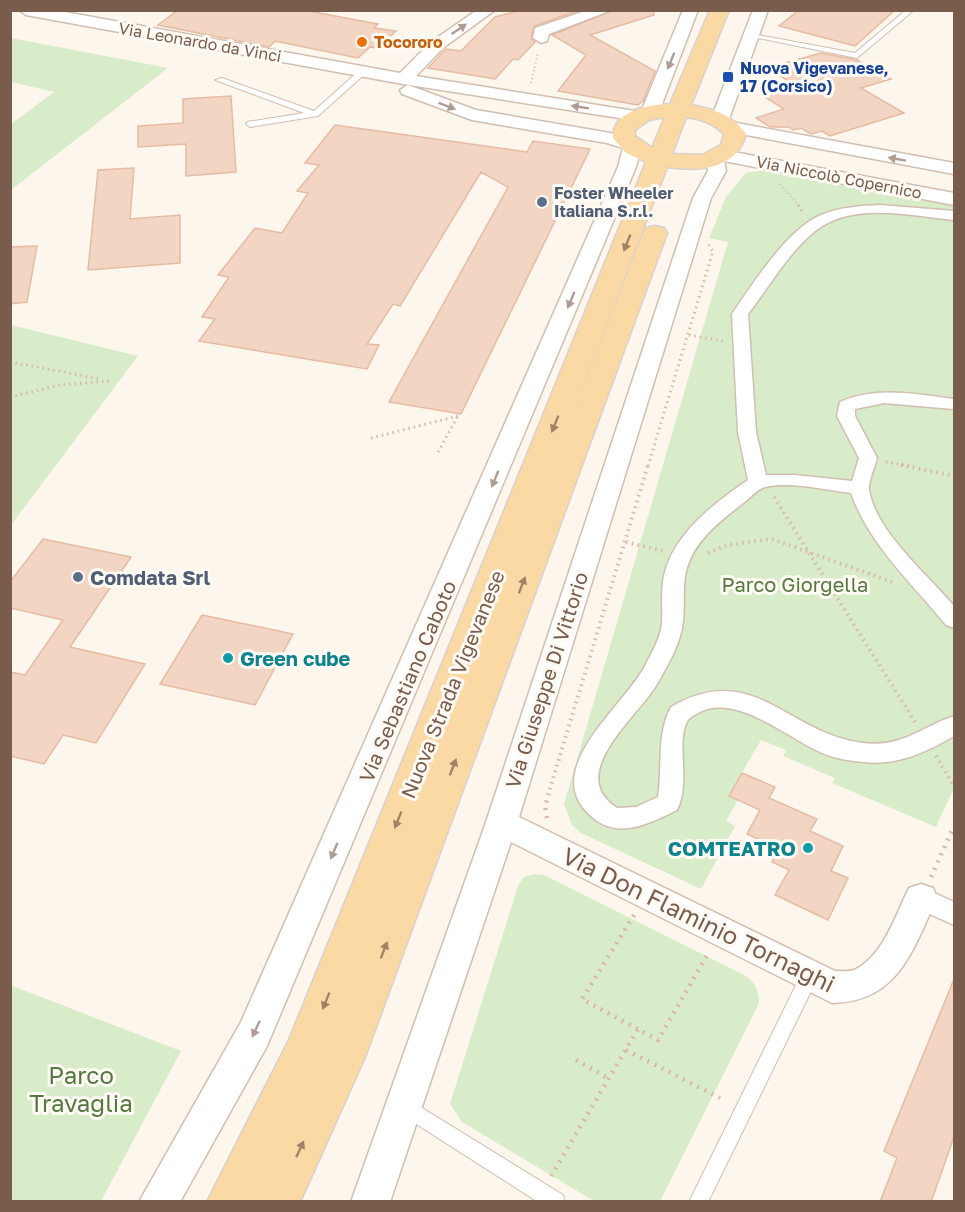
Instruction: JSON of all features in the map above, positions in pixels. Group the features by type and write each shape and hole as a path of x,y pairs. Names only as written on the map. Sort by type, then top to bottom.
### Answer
{"main road":[{"name":"Nuova Strada Vigevanese","path":"230,1202 306,1051 650,154 689,113 720,10"},
{"path":"720,64 741,10"},
{"name":"Nuova Strada Vigevanese","path":"650,154 624,129 689,113 735,134 735,143 719,157"},
{"name":"Nuova Strada Vigevanese","path":"275,1202 343,1057 650,154"},
{"path":"650,154 719,157"}],"street":[{"name":"Via Leonardo da Vinci","path":"26,10 441,85 526,98 689,113"},
{"path":"403,79 437,45 488,10"},
{"path":"541,38 541,31 605,10"},
{"path":"689,113 691,10"},
{"path":"689,113 752,36 761,10"},
{"name":"Via Leonardo da Vinci","path":"369,73 472,115 610,138 650,154"},
{"name":"Via Niccolò Copernico","path":"689,113 954,169"},
{"name":"Via Sebastiano Caboto","path":"158,1202 254,1034 492,487 627,167 650,154"},
{"name":"Via Niccolò Copernico","path":"719,157 954,199"},
{"name":"Via Giuseppe Di Vittorio","path":"370,1202 406,1107 702,198 717,171 719,157"},
{"path":"758,482 747,432 740,314 811,227 849,212 874,209 954,216"},
{"path":"954,404 857,399 846,406 846,416 868,458 859,488 864,505 880,534 954,620"},
{"path":"859,488 811,483 758,482 701,529 682,556 673,583 675,614 672,635 645,686 597,745 588,766 586,787 591,800 610,818 627,819 643,816 669,802 673,776 672,730 680,713 698,702 728,699 752,705 829,746 865,753 898,752 926,741 954,724"},
{"name":"Via Don Flaminio Tornaghi","path":"500,822 832,987 845,989 871,980 884,968 921,898"},
{"path":"921,898 954,914"}],"lane":[{"path":"752,36 857,56 911,10"},
{"path":"250,124 315,114 369,73"},
{"path":"219,80 315,114"},
{"path":"422,96 427,88 441,85"},
{"path":"698,1202 808,976"},
{"path":"406,1107 548,1197"}],"path":[{"path":"526,98 541,38"},
{"path":"774,177 795,199 811,227"},
{"path":"689,334 740,343"},
{"path":"10,362 110,381 78,381 38,388 10,397"},
{"path":"371,438 458,416 438,452"},
{"path":"868,458 944,472 954,476"},
{"path":"758,482 775,498 954,786"},
{"path":"626,542 696,558 728,545 772,539 935,597"},
{"path":"921,898 954,826"},
{"path":"636,912 582,999 658,1040 710,950"},
{"path":"548,1197 609,1079 638,1029"},
{"path":"626,1050 720,1098"},
{"path":"576,1060 609,1079"}],"green space":[{"path":"11,38 168,68 11,190 11,124 54,92 11,82"},
{"name":"Parco Giorgella","path":"764,170 954,205 954,788 936,827 832,783 835,778 783,756 786,750 761,740 729,795 738,800 726,821 735,826 701,889 581,833 572,825 564,804 728,242 709,238 726,197 746,173"},
{"path":"10,325 138,356 11,525"},
{"path":"535,874 544,875 746,976 758,991 759,1003 660,1201 594,1201 462,1122 450,1104 518,886 524,877"},
{"name":"Parco Travaglia","path":"10,985 181,1051 101,1201 11,1201"}],"building":[{"path":"178,10 303,10 378,24 374,28 396,31 377,48 370,47 358,58 275,41 269,47 158,25"},
{"path":"521,10 580,10 534,26 531,38 535,42 518,60 513,59 495,79 428,68 446,49 461,51 495,17"},
{"path":"614,10 653,10 654,15 590,35 655,71 643,101 638,105 558,91 586,55 552,35"},
{"path":"799,10 895,10 855,46 779,26"},
{"path":"821,53 857,60 891,79 861,88 904,113 830,136 822,131 811,134 801,128 793,130 789,127 770,127 756,118 784,109 762,95 788,88 782,84 790,82 767,68"},
{"path":"231,96 236,172 186,176 186,144 138,147 138,126 183,123 183,99"},
{"path":"335,125 527,152 533,141 590,149 461,414 389,402 508,187 481,172 400,306 393,304 367,344 379,345 367,369 199,341 215,319 202,317 229,277 218,275 255,228 282,233 308,193 297,191 319,165 305,163"},
{"path":"134,168 130,219 180,215 180,263 88,270 98,170"},
{"path":"37,246 27,302 10,304 10,247"},
{"name":"Green cube","path":"43,539 131,557 70,647 145,664 96,743 63,735 44,764 10,756 10,672 25,675 63,620 10,608 10,582"},
{"path":"202,615 293,634 255,705 160,684"},
{"name":"COMTEATRO","path":"742,773 775,787 769,798 817,819 810,831 843,846 831,871 848,878 828,920 775,895 789,870 772,862 779,849 747,834 760,810 729,796"},
{"path":"954,979 954,1137 931,1202 880,1202 897,1158 884,1151"}],"place":[{"name":"Tocororo","path":"362,42"},
{"name":"Nuova Vigevanese, 17 (Corsico)","path":"728,77"},
{"name":"Foster Wheeler Italiana S.r.l.","path":"542,202"},
{"name":"Comdata Srl","path":"78,577"},
{"name":"Green cube","path":"228,658"},
{"name":"COMTEATRO","path":"808,848"}]}
